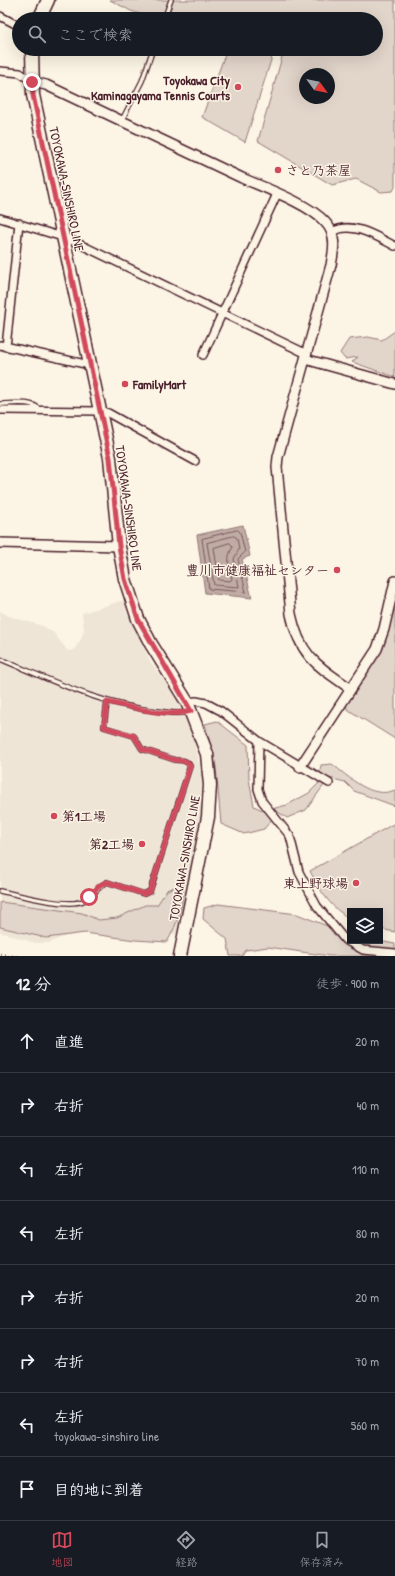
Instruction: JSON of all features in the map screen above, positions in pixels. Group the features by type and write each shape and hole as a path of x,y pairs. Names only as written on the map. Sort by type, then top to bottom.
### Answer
{"main road":[{"path":"42,12 48,0"},
{"name":"TOYOKAWA-SINSHIRO LINE","path":"32,56 33,95 114,482 119,546 125,579 138,619 151,644 189,706 207,754 210,785 208,817 180,956"}],"street":[{"path":"0,16 12,22"},
{"path":"0,71 20,73 32,82 46,85 278,194 316,215 325,222 332,232 334,248 331,265 278,457 277,467 291,614 300,642 309,657 322,670 351,688"},
{"path":"203,355 278,194"},
{"path":"0,218 62,237 223,312 306,357 395,384"},
{"path":"19,223 3,346 90,364"},
{"path":"332,232 337,228 347,227 356,229 395,246"},
{"path":"0,410 100,411 108,413 195,461"},
{"path":"0,543 119,546"},
{"path":"300,767 381,640 395,581"},
{"path":"189,706 196,701 216,709 258,741 329,783"},
{"path":"258,741 258,789 262,800 290,836 299,872 317,906 345,940 363,950 395,953"}],"lane":[{"path":"167,12 171,0"},
{"path":"121,121 142,81 151,56"},
{"path":"0,404 32,405 37,406 40,411"},
{"path":"0,659 107,702 173,713 189,706"},
{"path":"0,891 69,904 84,901 100,885 107,882 144,894 150,891 190,766 189,763 181,760 175,760 142,749 134,736 104,727 107,702"}],"path":[{"path":"0,954 17,956"}],"shaded area":[{"path":"110,0 395,0 395,187 393,191 381,192 356,179 332,185 258,141 282,57 280,56 383,56 383,12 134,12"},
{"name":"Toyokawa City Kaminagayama Tennis Courts","path":"224,56 272,57 245,142 202,117"},
{"path":"395,331 395,377 352,362 358,357 345,359 340,353 349,339 368,337 382,340"},
{"path":"395,595 395,739 347,709 346,704 379,652"},
{"path":"124,600 127,613 150,661 181,705 193,735 202,776 200,833 180,934 80,930 49,943 35,943 0,932 0,611 9,616 43,626 54,633 67,650 73,651 80,641 84,630 82,613"},
{"path":"217,721 248,745 249,779 254,806 264,811 287,805 309,793 318,784 321,765 332,764 353,781 369,790 386,792 395,790 395,806 354,791 345,782 329,778 306,810 287,818 278,812 264,829 244,834 221,824 216,767 205,724"},
{"name":"東上野球場","path":"395,823 395,932 383,930 383,908 347,908 347,917 343,914 326,898 310,871"},
{"path":"183,879 183,895 180,912 167,942 135,940 85,933 46,938 0,927 0,902 82,913 99,920 117,918 145,905 157,905 167,890 176,886"},
{"path":"218,904 297,914 347,934 347,944 383,944 383,942 395,944 395,956 329,956 268,947 246,950 242,956 230,956 227,939 203,919 204,908"}],"water":[{"path":"243,525 250,556 242,559 252,598 205,593 197,535"}],"place":[{"name":"Toyokawa City Kaminagayama Tennis Courts","path":"238,87"},
{"name":"さと乃茶屋","path":"278,170"},
{"name":"FamilyMart","path":"125,384"},
{"name":"豊川市健康福祉センター","path":"337,570"},
{"name":"第1工場","path":"54,816"},
{"name":"第2工場","path":"142,844"},
{"name":"東上野球場","path":"356,883"}],"route":[{"path":"32,82 33,95 62,237 110,458 114,482 119,546 125,579 138,619 151,644 191,711 173,713 107,702 104,727 134,736 142,749 175,760 181,760 189,763 190,766 150,891 144,894 107,882 100,885 89,897"}]}
